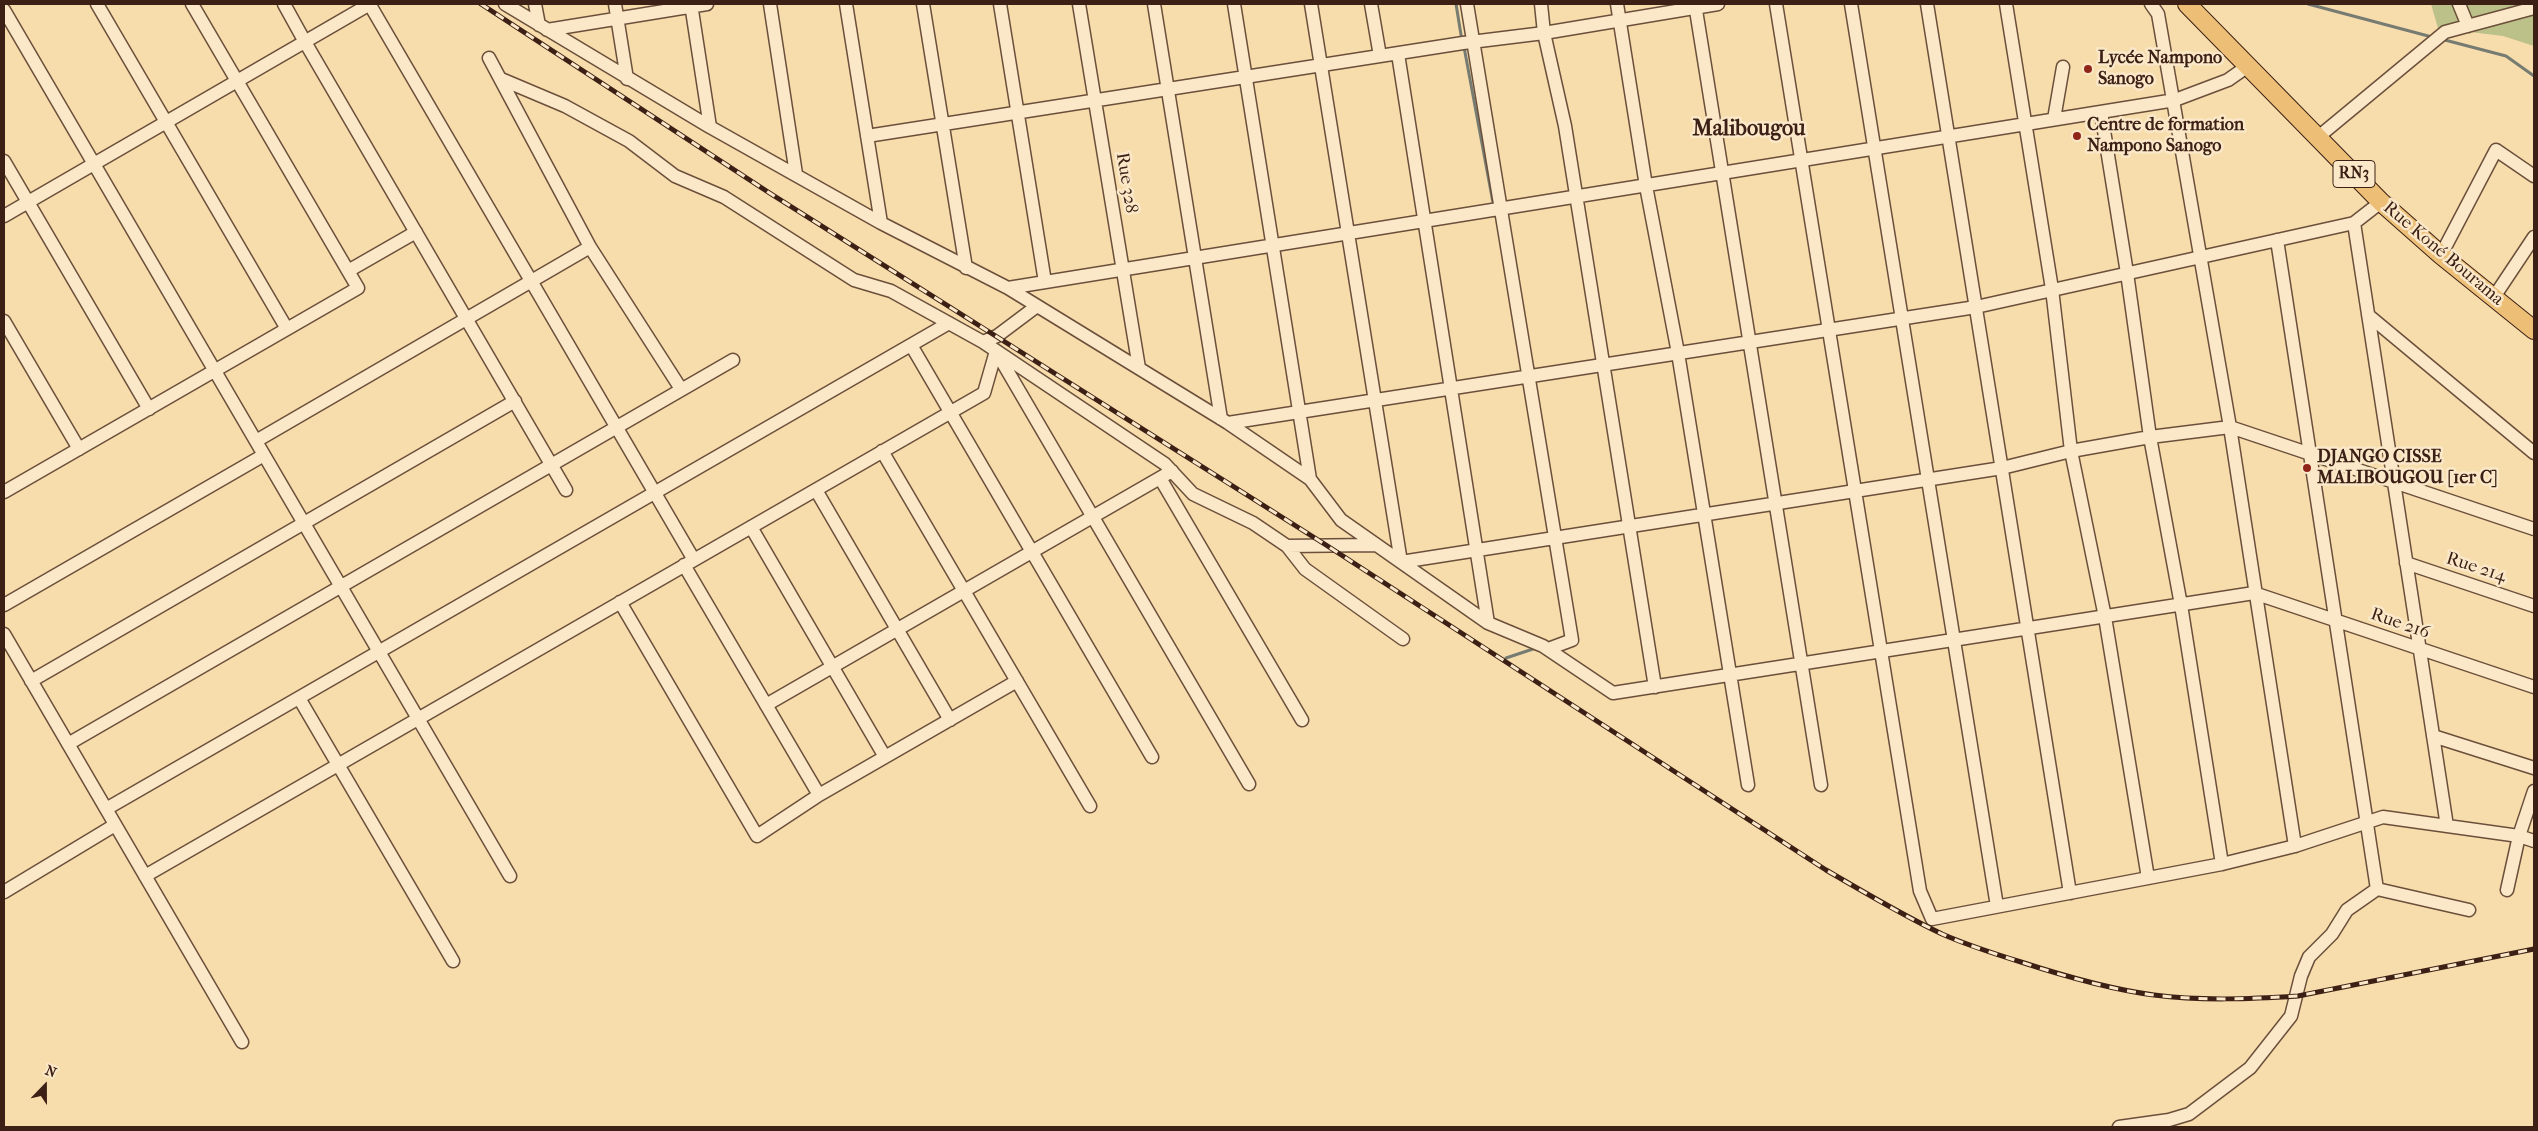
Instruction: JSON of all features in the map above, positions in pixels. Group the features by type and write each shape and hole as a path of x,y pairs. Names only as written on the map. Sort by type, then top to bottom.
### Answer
{"highway":[{"name":"Rue Koné Bourama","path":"2187,4 2381,202 2441,255 2534,330"}],"street":[{"path":"97,4 287,329"},
{"path":"5,488 79,449 358,288 192,4"},
{"path":"284,4 566,490"},
{"path":"4,216 370,4 655,493 689,563 766,705 819,796"},
{"path":"505,4 627,79 710,127 966,268 1008,288 1225,421 1310,479 1341,520 1376,545 1488,623 1548,649 1613,693 2254,594"},
{"path":"536,4 543,27"},
{"path":"615,4 627,79"},
{"path":"543,27 707,4"},
{"path":"770,4 796,174"},
{"path":"846,4 881,222"},
{"path":"923,4 966,268"},
{"path":"1000,4 1046,282"},
{"name":"Rue 328","path":"1079,4 1139,368"},
{"path":"1154,4 1195,258 1225,421"},
{"path":"1234,4 1310,479"},
{"path":"1311,4 1401,562"},
{"path":"1371,4 1380,56"},
{"path":"1467,4 1553,538 1572,640 1548,649"},
{"path":"1541,4 1544,33 1564,126 1576,196 1655,687"},
{"path":"1617,4 1646,186 1678,353 1748,785"},
{"path":"867,136 1380,56 1544,33 1696,5 1718,4"},
{"path":"1776,4 1920,891 1932,919 2222,864 2295,846 2383,817 2519,836 2534,841"},
{"path":"1852,4 1997,906"},
{"path":"1927,4 2070,893"},
{"path":"2006,4 2052,289 2071,451 2105,617 2148,878"},
{"path":"2151,4 2158,14 2175,100 2230,428 2254,594 2295,846"},
{"path":"2459,4 2468,26"},
{"path":"691,5 710,127"},
{"path":"1696,5 1822,785"},
{"path":"2317,138 2445,32 2534,8"},
{"path":"4,10 510,876"},
{"path":"1398,54 1478,550 1488,623"},
{"path":"489,58 590,247 681,389"},
{"path":"1008,288 2175,100 2228,80 2248,66"},
{"path":"2054,119 2063,67"},
{"path":"501,80 565,106 629,141 675,176 724,197 854,280 891,291 983,342 1165,464 1166,474 1302,720"},
{"path":"2101,112 2127,272 2150,437 2181,605 2222,864"},
{"path":"2441,255 2496,150 2534,176"},
{"path":"4,161 148,409"},
{"path":"1225,421 1375,401 1976,307 2354,223 2381,202"},
{"path":"2354,223 2447,826"},
{"path":"348,271 416,232"},
{"path":"2494,297 2534,237"},
{"path":"2277,240 2377,889"},
{"path":"256,441 590,247"},
{"path":"983,342 997,336 1037,306"},
{"path":"2368,315 2534,453"},
{"path":"4,321 79,449"},
{"path":"106,809 949,323"},
{"path":"911,346 1152,758"},
{"path":"145,876 984,393 996,351"},
{"path":"996,351 1249,784"},
{"path":"68,744 733,360"},
{"path":"31,681 515,402"},
{"path":"1401,562 2002,468 2071,451 2150,437 2230,428 2534,529"},
{"path":"882,451 1090,806"},
{"path":"4,605 264,455"},
{"path":"766,705 1166,474"},
{"path":"1166,474 1193,494 1253,523 1287,546 1304,569 1403,639"},
{"path":"816,490 950,720"},
{"path":"751,527 885,757"},
{"path":"1287,546 1376,545"},
{"name":"Rue 214","path":"2406,563 2534,606"},
{"name":"Rue 216","path":"2254,594 2534,687"},
{"path":"620,602 757,836 819,796 1017,681"},
{"path":"4,634 242,1042"},
{"path":"299,698 453,961"},
{"path":"2433,736 2534,768"},
{"path":"2507,890 2519,836 2534,791"},
{"path":"4,892 115,825"},
{"path":"2119,1127 2169,1120 2189,1114 2250,1068 2291,1016 2301,976 2309,958 2332,934 2347,910 2377,889 2469,910"}],"green space":[{"path":"2431,4 2534,4 2534,46 2503,36 2438,28"}],"waterway":[{"path":"1456,4 1462,41"},
{"path":"2308,4 2432,37"},
{"path":"2441,39 2506,56 2534,76"},
{"path":"1464,47 1494,208"},
{"path":"1506,658 1536,648"}],"railway":[{"path":"481,4 768,192 1326,545 1826,870 1942,934 1971,946 2086,982 2154,995 2208,999 2298,996 2534,949"}],"place":[{"name":"Lycée Nampono Sanogo","path":"2088,69"},
{"name":"Centre de formation Nampono Sanogo","path":"2077,136"},
{"name":"DJANGO CISSE MALIBOUGOU [1er C]","path":"2307,468"}],"district":[{"name":"Malibougou","path":"1749,130"}]}
